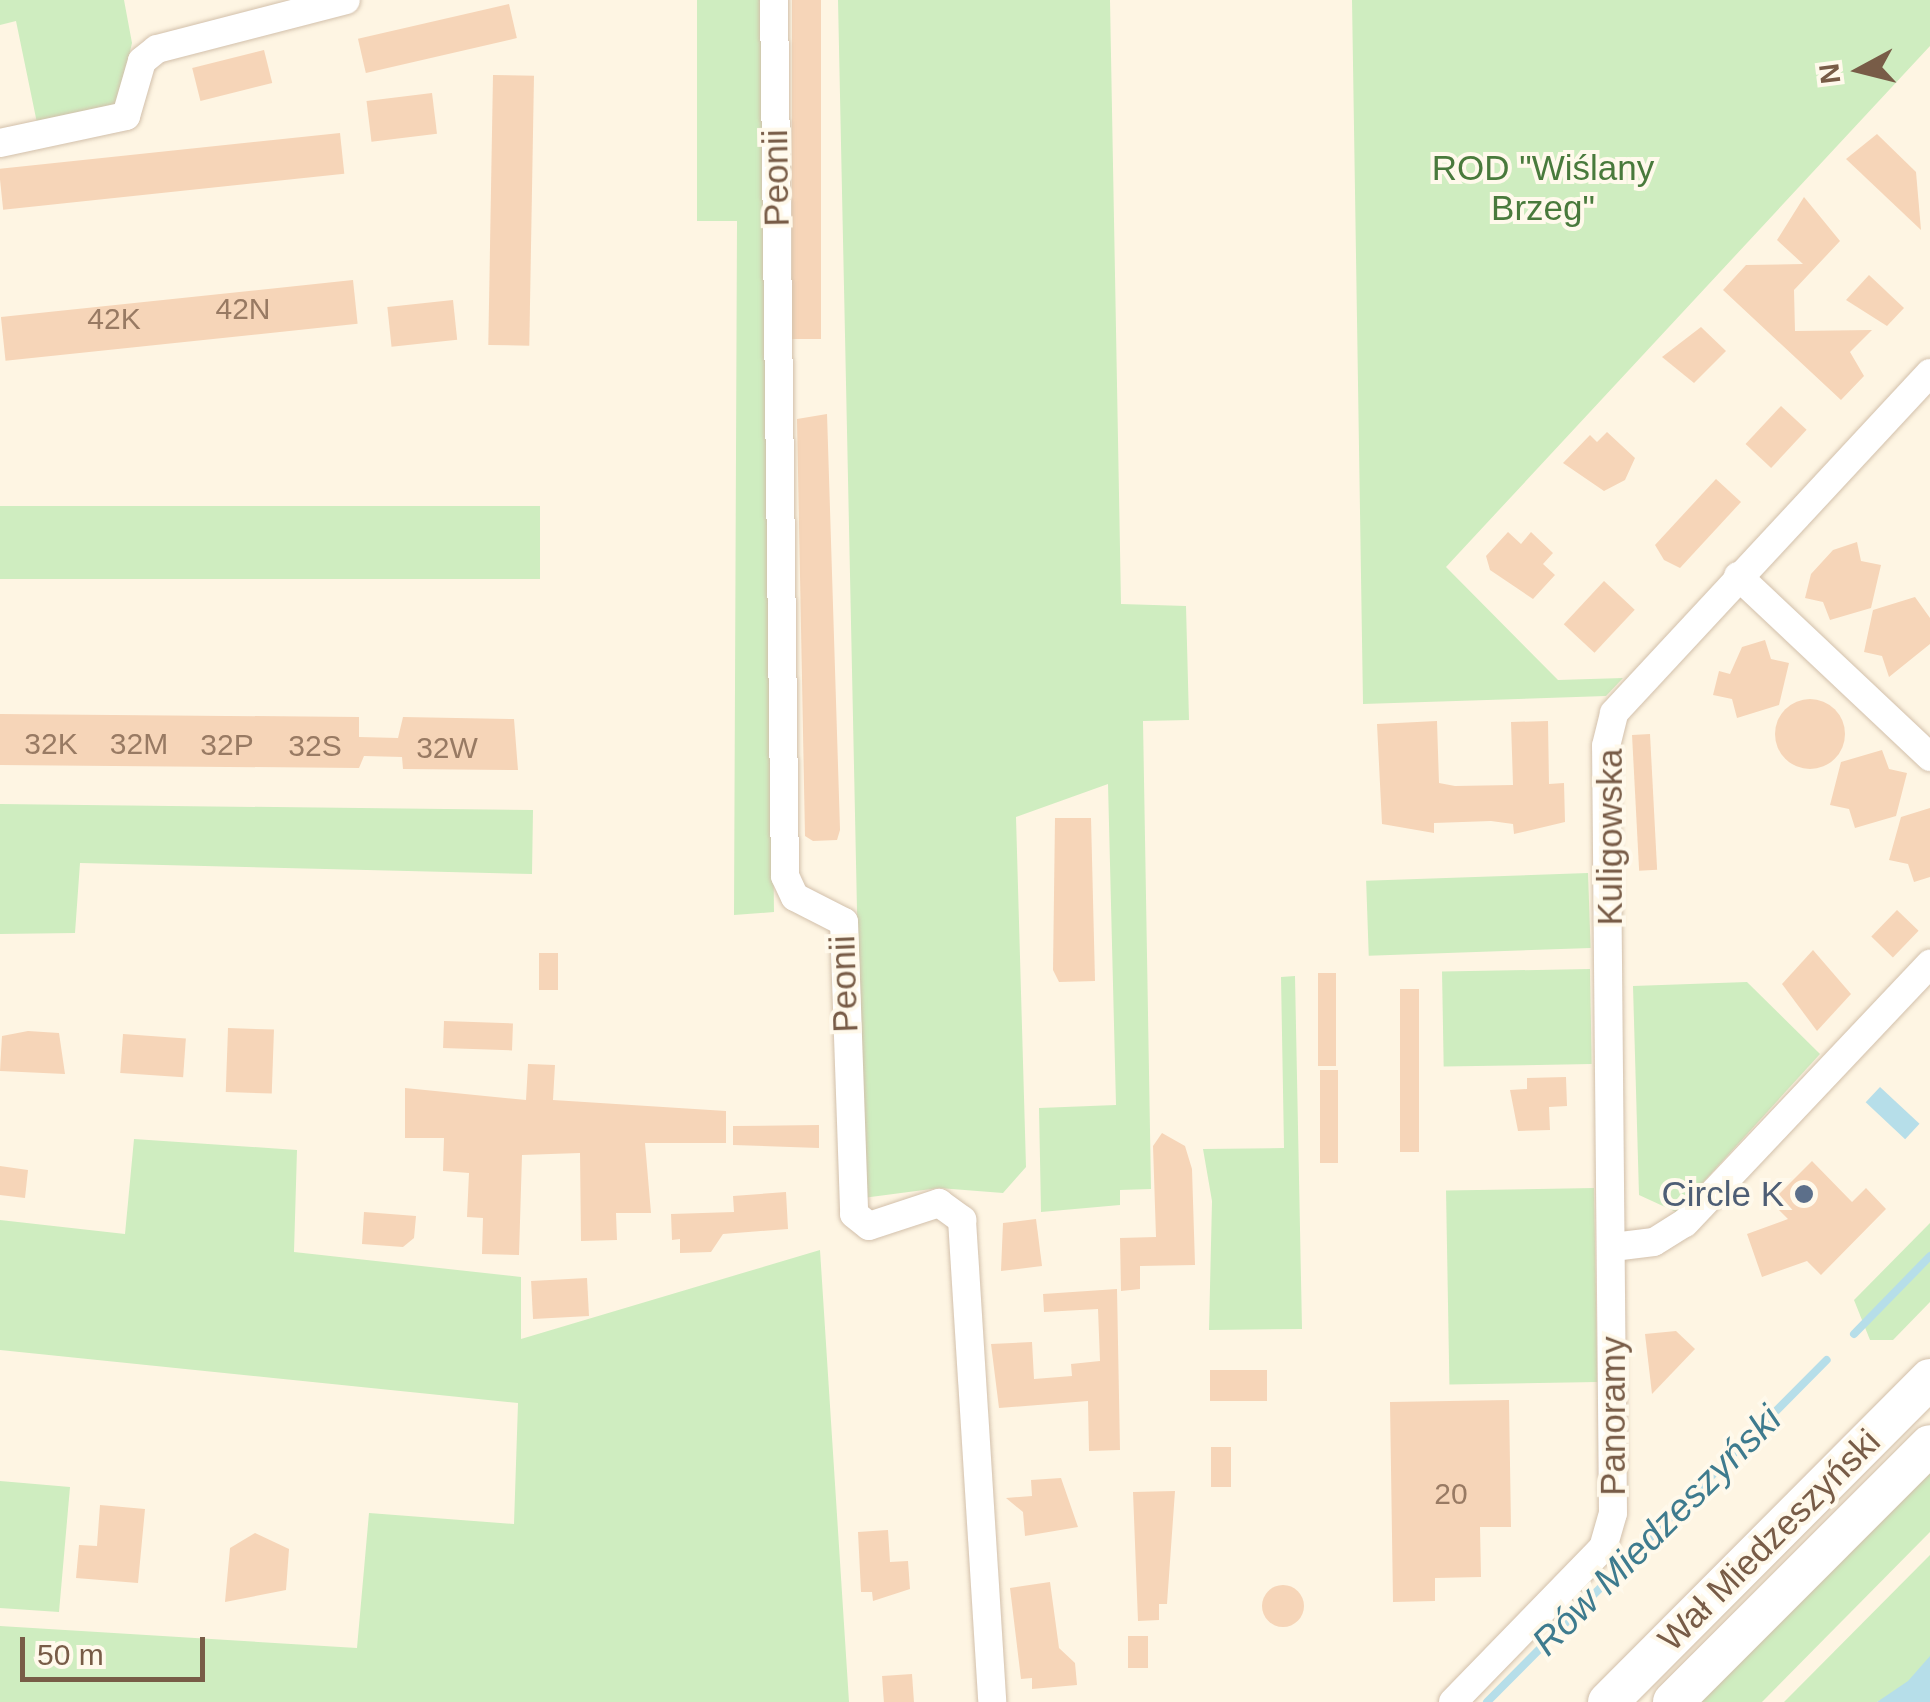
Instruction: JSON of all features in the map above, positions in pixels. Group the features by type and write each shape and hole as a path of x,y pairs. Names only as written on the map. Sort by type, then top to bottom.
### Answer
{"main road":[{"name":"Wał Miedzeszyński","path":"1608,1702 1930,1379"},
{"name":"Wał Miedzeszyński","path":"1674,1702 1930,1445"}],"street":[{"path":"0,143 126,116 142,61 157,49 346,0"},
{"name":"Peonii","path":"774,0 785,876 795,898 844,922 854,1214 869,1226 939,1203 962,1220 992,1702"},
{"name":"Kuligowska","path":"1613,1247 1606,746 1614,712 1930,373"},
{"path":"1738,576 1930,756"},
{"path":"1613,1247 1654,1242 1684,1223 1930,964"},
{"name":"Panoramy","path":"1453,1702 1608,1536 1613,1247"}],"green space":[{"path":"0,0 124,0 132,43 117,107 37,123 16,21 0,25"},
{"path":"697,0 764,0 774,912 734,915 737,221 697,221"},
{"path":"838,0 1110,0 1121,604 1186,606 1189,720 1143,721 1151,1189 1120,1190 1120,1205 1041,1212 1039,1108 1116,1105 1108,784 1016,817 1026,1167 1003,1193 939,1188 863,1198"},
{"name":"ROD \"Wiślany Brzeg\"","path":"1352,0 1930,0 1930,46 1446,567 1558,680 1623,678 1606,696 1363,704"},
{"path":"0,506 540,506 540,579 0,579"},
{"path":"0,804 533,810 532,874 80,863 75,933 0,934"},
{"path":"1588,873 1591,948 1369,956 1366,881"},
{"path":"1590,969 1592,1064 1444,1067 1442,972"},
{"path":"1295,976 1302,1329 1209,1330 1212,1201 1203,1149 1284,1148 1281,977"},
{"path":"1747,982 1820,1054 1676,1212 1639,1195 1633,986"},
{"path":"134,1139 297,1150 294,1252 521,1277 521,1339 820,1250 849,1702 0,1702 0,1626 357,1648 369,1513 514,1524 518,1403 0,1350 0,1220 125,1234"},
{"path":"1594,1188 1597,1382 1449,1385 1446,1191"},
{"path":"1930,1223 1930,1302 1893,1340 1870,1340 1854,1300"},
{"path":"1930,1468 1930,1532 1762,1702 1698,1702"},
{"path":"0,1481 70,1487 59,1612 0,1608"},
{"path":"1930,1555 1930,1675 1877,1702 1784,1702"}],"water":[{"path":"1880,1087 1919,1124 1905,1139 1866,1102"},
{"path":"1930,1656 1930,1702 1877,1702 1908,1681"}],"building":[{"path":"792,0 821,0 821,339 792,339"},
{"path":"509,4 517,38 366,73 358,39"},
{"path":"264,50 272,83 200,101 192,68"},
{"path":"493,75 534,76 529,346 488,345"},
{"path":"432,93 437,134 371,142 366,101"},
{"path":"340,133 344,174 3,210 0,169"},
{"path":"1877,134 1916,172 1921,230 1846,159"},
{"path":"1804,197 1840,241 1794,290 1795,331 1872,330 1850,352 1864,376 1841,400 1723,290 1746,265 1803,264 1777,240"},
{"path":"1869,275 1904,308 1887,326 1846,300"},
{"path":"353,280 358,324 6,361 1,317"},
{"path":"453,300 457,340 392,347 387,307"},
{"path":"1701,327 1726,351 1694,383 1662,357"},
{"path":"1781,406 1807,430 1771,468 1746,444"},
{"path":"827,414 840,830 837,840 813,841 805,836 797,419"},
{"path":"1607,432 1635,458 1625,480 1604,491 1563,463 1590,435 1597,442"},
{"path":"1716,479 1741,502 1680,568 1664,560 1655,545"},
{"path":"1508,532 1521,544 1531,532 1553,553 1543,564 1555,575 1533,599 1490,570 1486,556"},
{"path":"1857,542 1861,561 1881,565 1871,608 1830,620 1823,602 1805,598 1811,574 1833,550"},
{"path":"1604,581 1635,610 1594,653 1564,624"},
{"path":"1915,597 1930,618 1930,644 1889,677 1882,656 1864,652 1873,610"},
{"path":"1765,640 1771,659 1789,663 1779,705 1737,718 1732,699 1713,695 1719,671 1730,674 1742,647"},
{"path":"1810,699 1835,709 1845,734 1835,759 1810,769 1785,759 1775,734 1785,709"},
{"path":"0,714 359,717 359,737 398,738 403,717 514,719 518,770 403,769 402,757 364,756 359,768 0,765"},
{"path":"1437,721 1439,783 1455,786 1513,785 1511,722 1548,721 1549,784 1564,783 1565,822 1514,834 1513,824 1491,821 1434,823 1434,833 1382,824 1377,724"},
{"path":"1650,734 1657,870 1639,871 1632,735"},
{"path":"1882,750 1889,769 1907,773 1896,816 1855,828 1849,809 1830,805 1841,762"},
{"path":"1930,808 1930,877 1914,882 1908,864 1889,860 1901,817"},
{"path":"1055,818 1091,818 1095,981 1059,982 1053,970"},
{"path":"1897,910 1919,931 1893,957 1871,937"},
{"path":"1813,950 1851,994 1817,1031 1782,984"},
{"path":"539,953 558,953 558,990 539,990"},
{"path":"1318,973 1336,973 1336,1066 1318,1066"},
{"path":"1400,989 1419,989 1419,1152 1400,1152"},
{"path":"444,1021 513,1023 512,1050 443,1048"},
{"path":"228,1028 274,1030 272,1094 226,1092"},
{"path":"28,1031 59,1033 65,1074 0,1071 2,1036"},
{"path":"123,1034 186,1038 183,1077 120,1073"},
{"path":"528,1064 555,1065 553,1100 726,1111 726,1143 645,1143 651,1213 616,1213 617,1240 581,1241 580,1153 522,1155 519,1255 482,1254 483,1218 467,1217 469,1173 443,1171 444,1138 405,1138 405,1088 526,1100"},
{"path":"1320,1070 1338,1070 1338,1163 1320,1163"},
{"path":"1566,1077 1567,1106 1549,1107 1550,1130 1518,1131 1510,1090 1527,1089 1527,1078"},
{"path":"819,1125 819,1148 733,1145 733,1126"},
{"path":"1162,1133 1185,1146 1192,1169 1195,1265 1140,1266 1140,1289 1121,1291 1120,1238 1156,1237 1153,1146"},
{"path":"1812,1161 1852,1202 1866,1188 1886,1209 1821,1275 1807,1261 1762,1277 1747,1234 1788,1219 1771,1202"},
{"path":"0,1166 28,1170 25,1198 0,1195"},
{"path":"786,1192 788,1229 723,1234 711,1252 680,1253 680,1239 672,1240 671,1214 734,1212 733,1196"},
{"path":"364,1212 416,1216 414,1238 403,1247 362,1244"},
{"path":"1036,1219 1042,1266 1001,1271 1003,1223"},
{"path":"587,1278 589,1316 533,1319 531,1281"},
{"path":"1117,1289 1120,1450 1089,1451 1088,1401 999,1408 991,1344 1032,1342 1034,1379 1072,1376 1071,1364 1100,1361 1098,1309 1044,1312 1043,1294"},
{"path":"1676,1331 1695,1349 1652,1394 1645,1334"},
{"path":"1210,1370 1267,1370 1267,1401 1210,1401"},
{"path":"1509,1400 1511,1527 1480,1527 1481,1577 1435,1578 1435,1601 1393,1602 1390,1402"},
{"path":"1211,1447 1231,1447 1231,1487 1211,1487"},
{"path":"1061,1478 1078,1527 1025,1536 1023,1512 1006,1498 1032,1496 1031,1480"},
{"path":"1175,1491 1167,1604 1159,1604 1159,1620 1138,1621 1133,1492"},
{"path":"100,1505 145,1509 138,1583 76,1578 79,1545 97,1546"},
{"path":"888,1530 890,1562 908,1561 910,1589 873,1601 872,1592 861,1592 858,1532"},
{"path":"255,1533 289,1549 286,1590 225,1602 230,1548"},
{"path":"1050,1582 1059,1648 1075,1663 1077,1685 1032,1689 1032,1678 1021,1679 1010,1588"},
{"path":"1283,1585 1298,1591 1304,1606 1298,1621 1283,1627 1268,1621 1262,1606 1268,1591"},
{"path":"1128,1636 1148,1636 1148,1668 1128,1668"},
{"path":"912,1674 914,1702 884,1702 882,1676"}],"waterway":[{"name":"Rów Miedzeszyński","path":"1854,1334 1930,1256"},
{"name":"Rów Miedzeszyński","path":"1487,1702 1827,1360"}],"place":[{"name":"Circle K","path":"1804,1194"}]}
